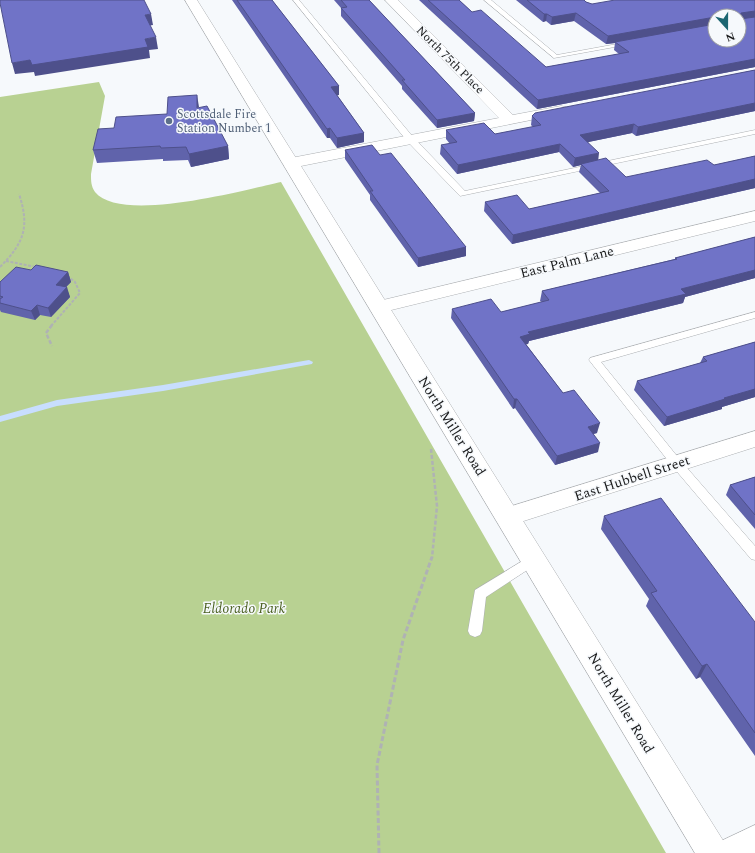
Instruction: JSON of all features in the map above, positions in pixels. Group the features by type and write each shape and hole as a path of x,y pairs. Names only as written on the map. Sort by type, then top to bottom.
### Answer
{"street":[{"name":"North Miller Road","path":"191,0 713,853"},
{"name":"North 75th Place","path":"391,0 510,120"},
{"path":"291,163 571,108"},
{"name":"East Palm Lane","path":"380,307 755,216"},
{"name":"East Hubbell Street","path":"508,517 755,439"},
{"path":"730,853 755,841"}],"lane":[{"path":"296,0 410,140 463,194 755,132"},
{"path":"487,0 556,57 632,44"},
{"path":"755,315 594,360 677,464 755,555"},
{"path":"475,631 480,594 534,559"}],"path":[{"path":"0,266 6,261 20,242 26,228 25,216 18,194"},
{"path":"6,261 40,268"},
{"path":"22,271 28,265"},
{"path":"52,346 46,333 80,293 78,285 70,276 64,274"},
{"path":"379,853 377,764 402,640 432,557 437,506 432,449"}],"green space":[{"name":"Eldorado Park","path":"99,82 105,96 91,181 95,192 109,201 130,205 156,205 184,202 281,182 666,853 0,853 0,97"}],"building":[{"path":"0,0 144,0 151,14 145,15 156,37 145,39 148,47 32,65 30,60 12,63"},
{"path":"237,0 272,0 339,86 331,87 364,133 337,138 330,128 327,129"},
{"path":"341,0 369,0 475,113 437,120 402,80 405,80 341,8 347,7"},
{"path":"428,0 459,0 472,12 481,10 546,67 629,52 615,42 707,25 707,48 747,48 747,18 755,17 755,59 538,100"},
{"path":"527,0 584,0 592,4 615,0 755,0 755,11 747,12 747,8 707,8 707,18 608,36 576,13 552,17 544,14"},
{"path":"755,70 755,103 638,127 634,124 580,135 599,153 575,158 560,144 458,165 441,145 457,142 446,130 484,123 495,134 541,125 532,116 535,113"},
{"path":"197,95 197,108 207,106 228,146 189,154 186,147 161,148 160,146 93,150 98,129 114,128 116,117 167,114 168,97"},
{"path":"372,145 380,155 391,153 466,247 418,258 370,191 373,191 345,150"},
{"path":"755,156 755,179 513,235 485,202 517,195 529,209 609,191 581,164 606,158 626,177 707,160 714,165"},
{"path":"755,237 755,270 681,289 686,294 528,332 530,334 520,337 563,393 574,390 600,423 588,427 600,443 557,456 517,399 514,399 452,309 491,299 501,312 549,300 542,291 677,259 675,258"},
{"path":"36,265 68,272 56,285 67,287 48,308 37,305 31,311 0,303 0,299 3,297 0,296 0,282 16,267 31,270"},
{"path":"755,342 755,389 724,398 725,399 667,417 637,381 707,361 703,357"},
{"path":"755,477 755,515 730,485"},
{"path":"661,498 755,622 755,733 707,664 702,666 651,593 657,591 604,516"}],"waterway":[{"path":"0,419 57,403 163,388 309,362"}],"place":[{"name":"Scottsdale Fire Station Number 1","path":"169,121"}]}
